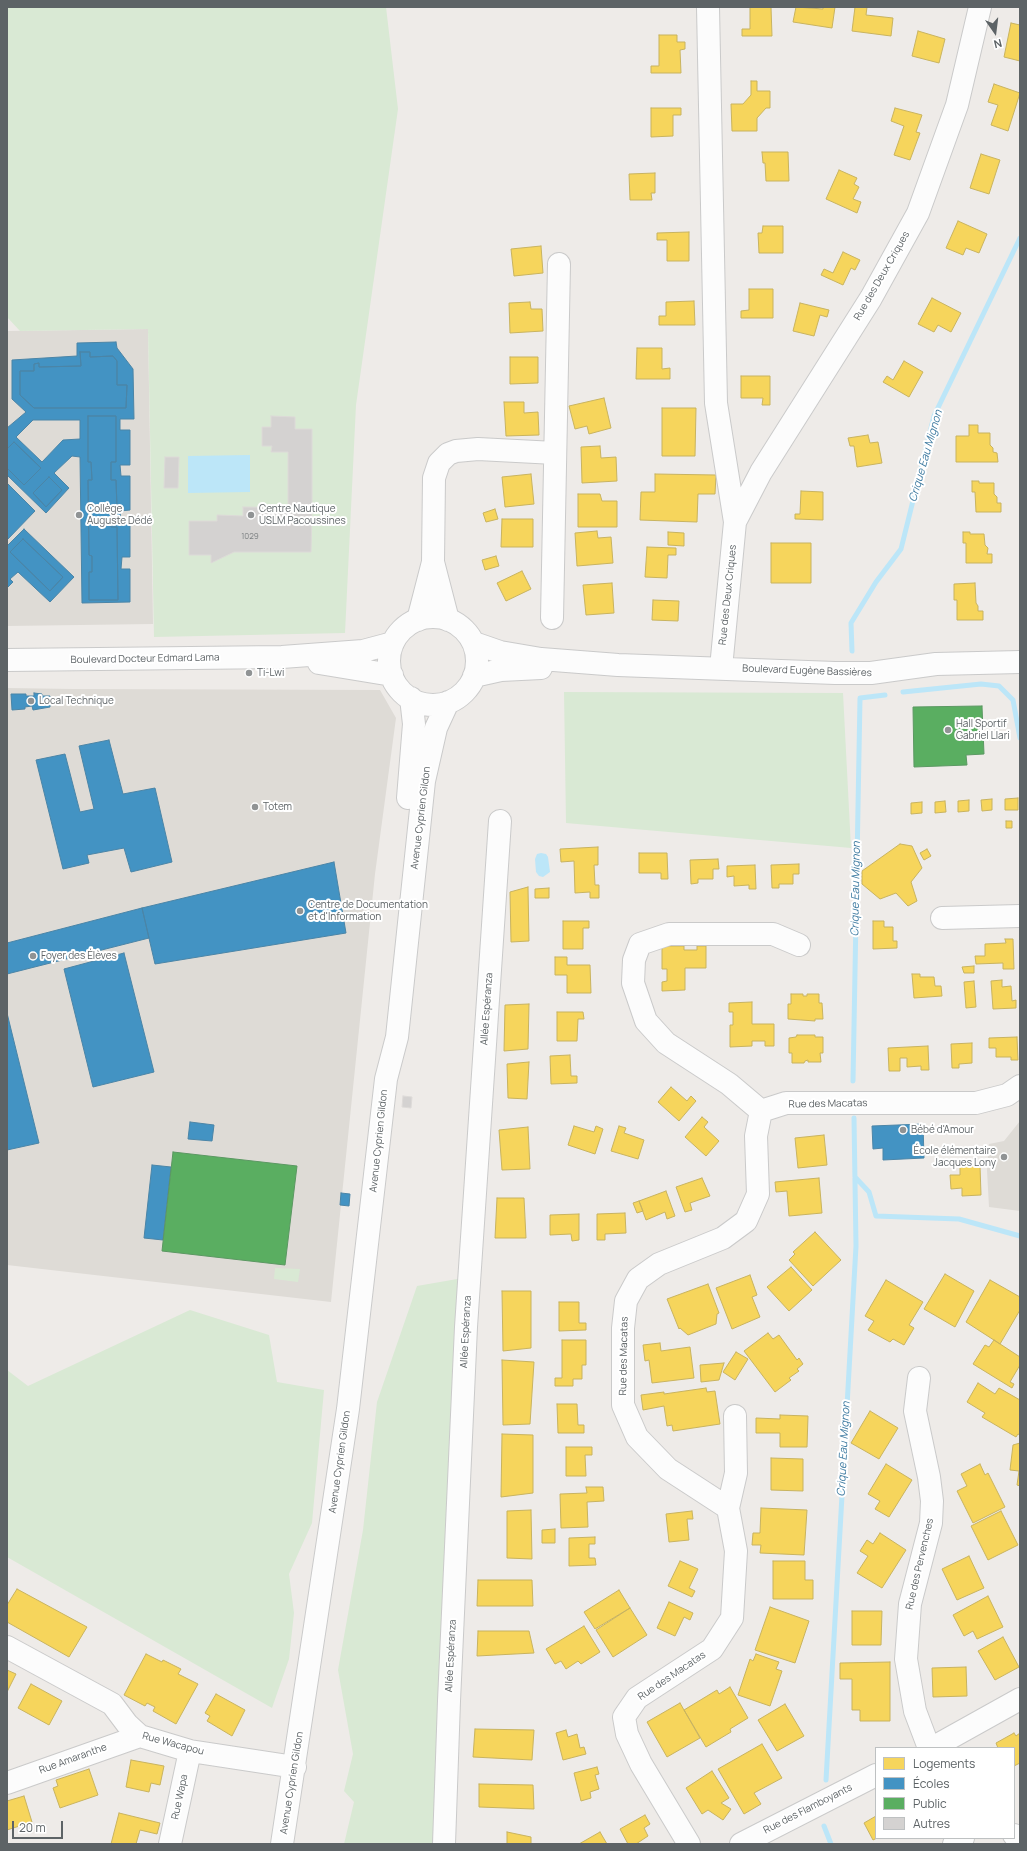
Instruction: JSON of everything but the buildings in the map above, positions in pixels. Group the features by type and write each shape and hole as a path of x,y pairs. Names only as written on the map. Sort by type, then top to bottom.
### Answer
{"street":[{"name":"Rue des Deux Criques","path":"708,7 716,403 725,467 735,522 721,668"},
{"name":"Rue des Deux Criques","path":"735,522 761,472 871,298 918,213 957,105 980,7"},
{"path":"552,618 559,264"},
{"path":"418,620 433,562 434,478 442,459 448,454 456,451 478,449 555,453"},
{"path":"725,467 761,472"},
{"path":"433,562 448,620"},
{"path":"429,617 448,620 461,627 474,643 477,658 474,676 462,693 448,702 432,704 411,698 400,688 392,675 390,664 393,643 403,629 418,620 429,617"},
{"name":"Boulevard Docteur Edmard Lama","path":"7,660 282,657 363,651 393,643"},
{"name":"Boulevard Eugène Bassières","path":"474,643 500,652 534,658 618,665 872,673 936,664 1020,662"},
{"name":"Boulevard Docteur Edmard Lama","path":"282,657 392,675"},
{"name":"Boulevard Eugène Bassières","path":"474,676 501,670 618,665"},
{"name":"Avenue Cyprien Gildon","path":"282,1844 295,1767 348,1409 386,1079 385,1034 394,920 411,778 414,724 411,698"},
{"name":"Avenue Cyprien Gildon","path":"386,1079 397,1038 424,781 436,728 448,702"},
{"name":"Allée Espéranza","path":"444,1844 449,1694 466,1326 500,821"},
{"path":"942,918 1020,916"},
{"path":"762,1111 729,1084 666,1042 646,1021 633,983 634,960 640,944 668,934 773,934 799,945"},
{"name":"Rue des Macatas","path":"689,1844 641,1764 627,1734 624,1717 637,1698 712,1649 732,1618 736,1551 728,1508 668,1469 637,1437 623,1405 622,1328 626,1301 638,1279 658,1264 723,1238 746,1220 758,1194 756,1136 762,1111 786,1103 976,1103 1007,1095 1020,1086"},
{"name":"Rue des Pervenches","path":"919,1378 915,1411 929,1477 932,1501 931,1523 910,1604 906,1659 915,1711 929,1747"},
{"path":"728,1508 736,1473 734,1416"},
{"path":"7,1647 112,1704 134,1730"},
{"path":"934,1747 1020,1699"},
{"name":"Rue Wacapou","path":"134,1730 190,1750 295,1767"},
{"name":"Rue Amaranthe","path":"7,1783 36,1765 134,1730"},
{"name":"Rue Wapa","path":"170,1844 190,1750"},
{"name":"Rue Amaranthe","path":"7,1768 36,1765"},
{"name":"Rue des Flamboyants","path":"741,1844 875,1777"}],"shaded area":[{"name":"Collège Auguste Dédé","path":"148,329 153,624 7,626 7,331"},
{"path":"7,688 380,690 396,718 375,874 331,1302 7,1265"},
{"name":"École élémentaire Jacques Lony","path":"1020,1121 1020,1211 989,1207 987,1170 989,1144 1004,1141"}],"green space":[{"path":"7,7 386,7 398,109 356,405 345,633 154,637 148,329 20,331 7,317"},
{"path":"564,692 843,693 851,848 566,823"},
{"path":"275,1268 300,1269 298,1282 274,1279"},
{"path":"463,1278 435,1844 344,1844 354,1802 344,1791 353,1754 338,1670 363,1530 377,1402 417,1286"},
{"path":"190,1310 269,1335 277,1382 324,1390 312,1523 289,1574 294,1613 289,1659 272,1708 7,1557 7,1370 28,1386"}],"water":[{"path":"250,455 250,492 188,493 188,456"},
{"path":"537,854 546,854 548,857 550,872 543,877 539,876 536,872 535,859"}],"waterway":[{"name":"Crique Eau Mignon","path":"852,651 851,623 876,582 901,549 934,416 1020,238"},
{"path":"903,692 981,684 999,686 1013,700 1020,738"},
{"name":"Crique Eau Mignon","path":"853,1081 860,698 885,695"},
{"name":"Crique Eau Mignon","path":"826,1780 856,1246 854,1118"},
{"path":"855,1177 869,1192 876,1216 959,1219 1020,1236"},
{"name":"Crique Eau Mignon","path":"824,1826 831,1844"}],"place":[{"name":"Collège Auguste Dédé","path":"79,515"},
{"name":"Centre Nautique USLM Pacoussines","path":"251,515"},
{"name":"Ti-Lwi","path":"249,673"},
{"name":"Local Technique","path":"31,701"},
{"name":"Hall Sportif Gabriel Llari","path":"948,730"},
{"name":"Totem","path":"255,807"},
{"name":"Centre de Documentation et d'Information","path":"300,911"},
{"name":"Foyer des Élèves","path":"33,956"},
{"name":"Bébé d'Amour","path":"903,1130"},
{"name":"École élémentaire Jacques Lony","path":"1004,1157"}]}
